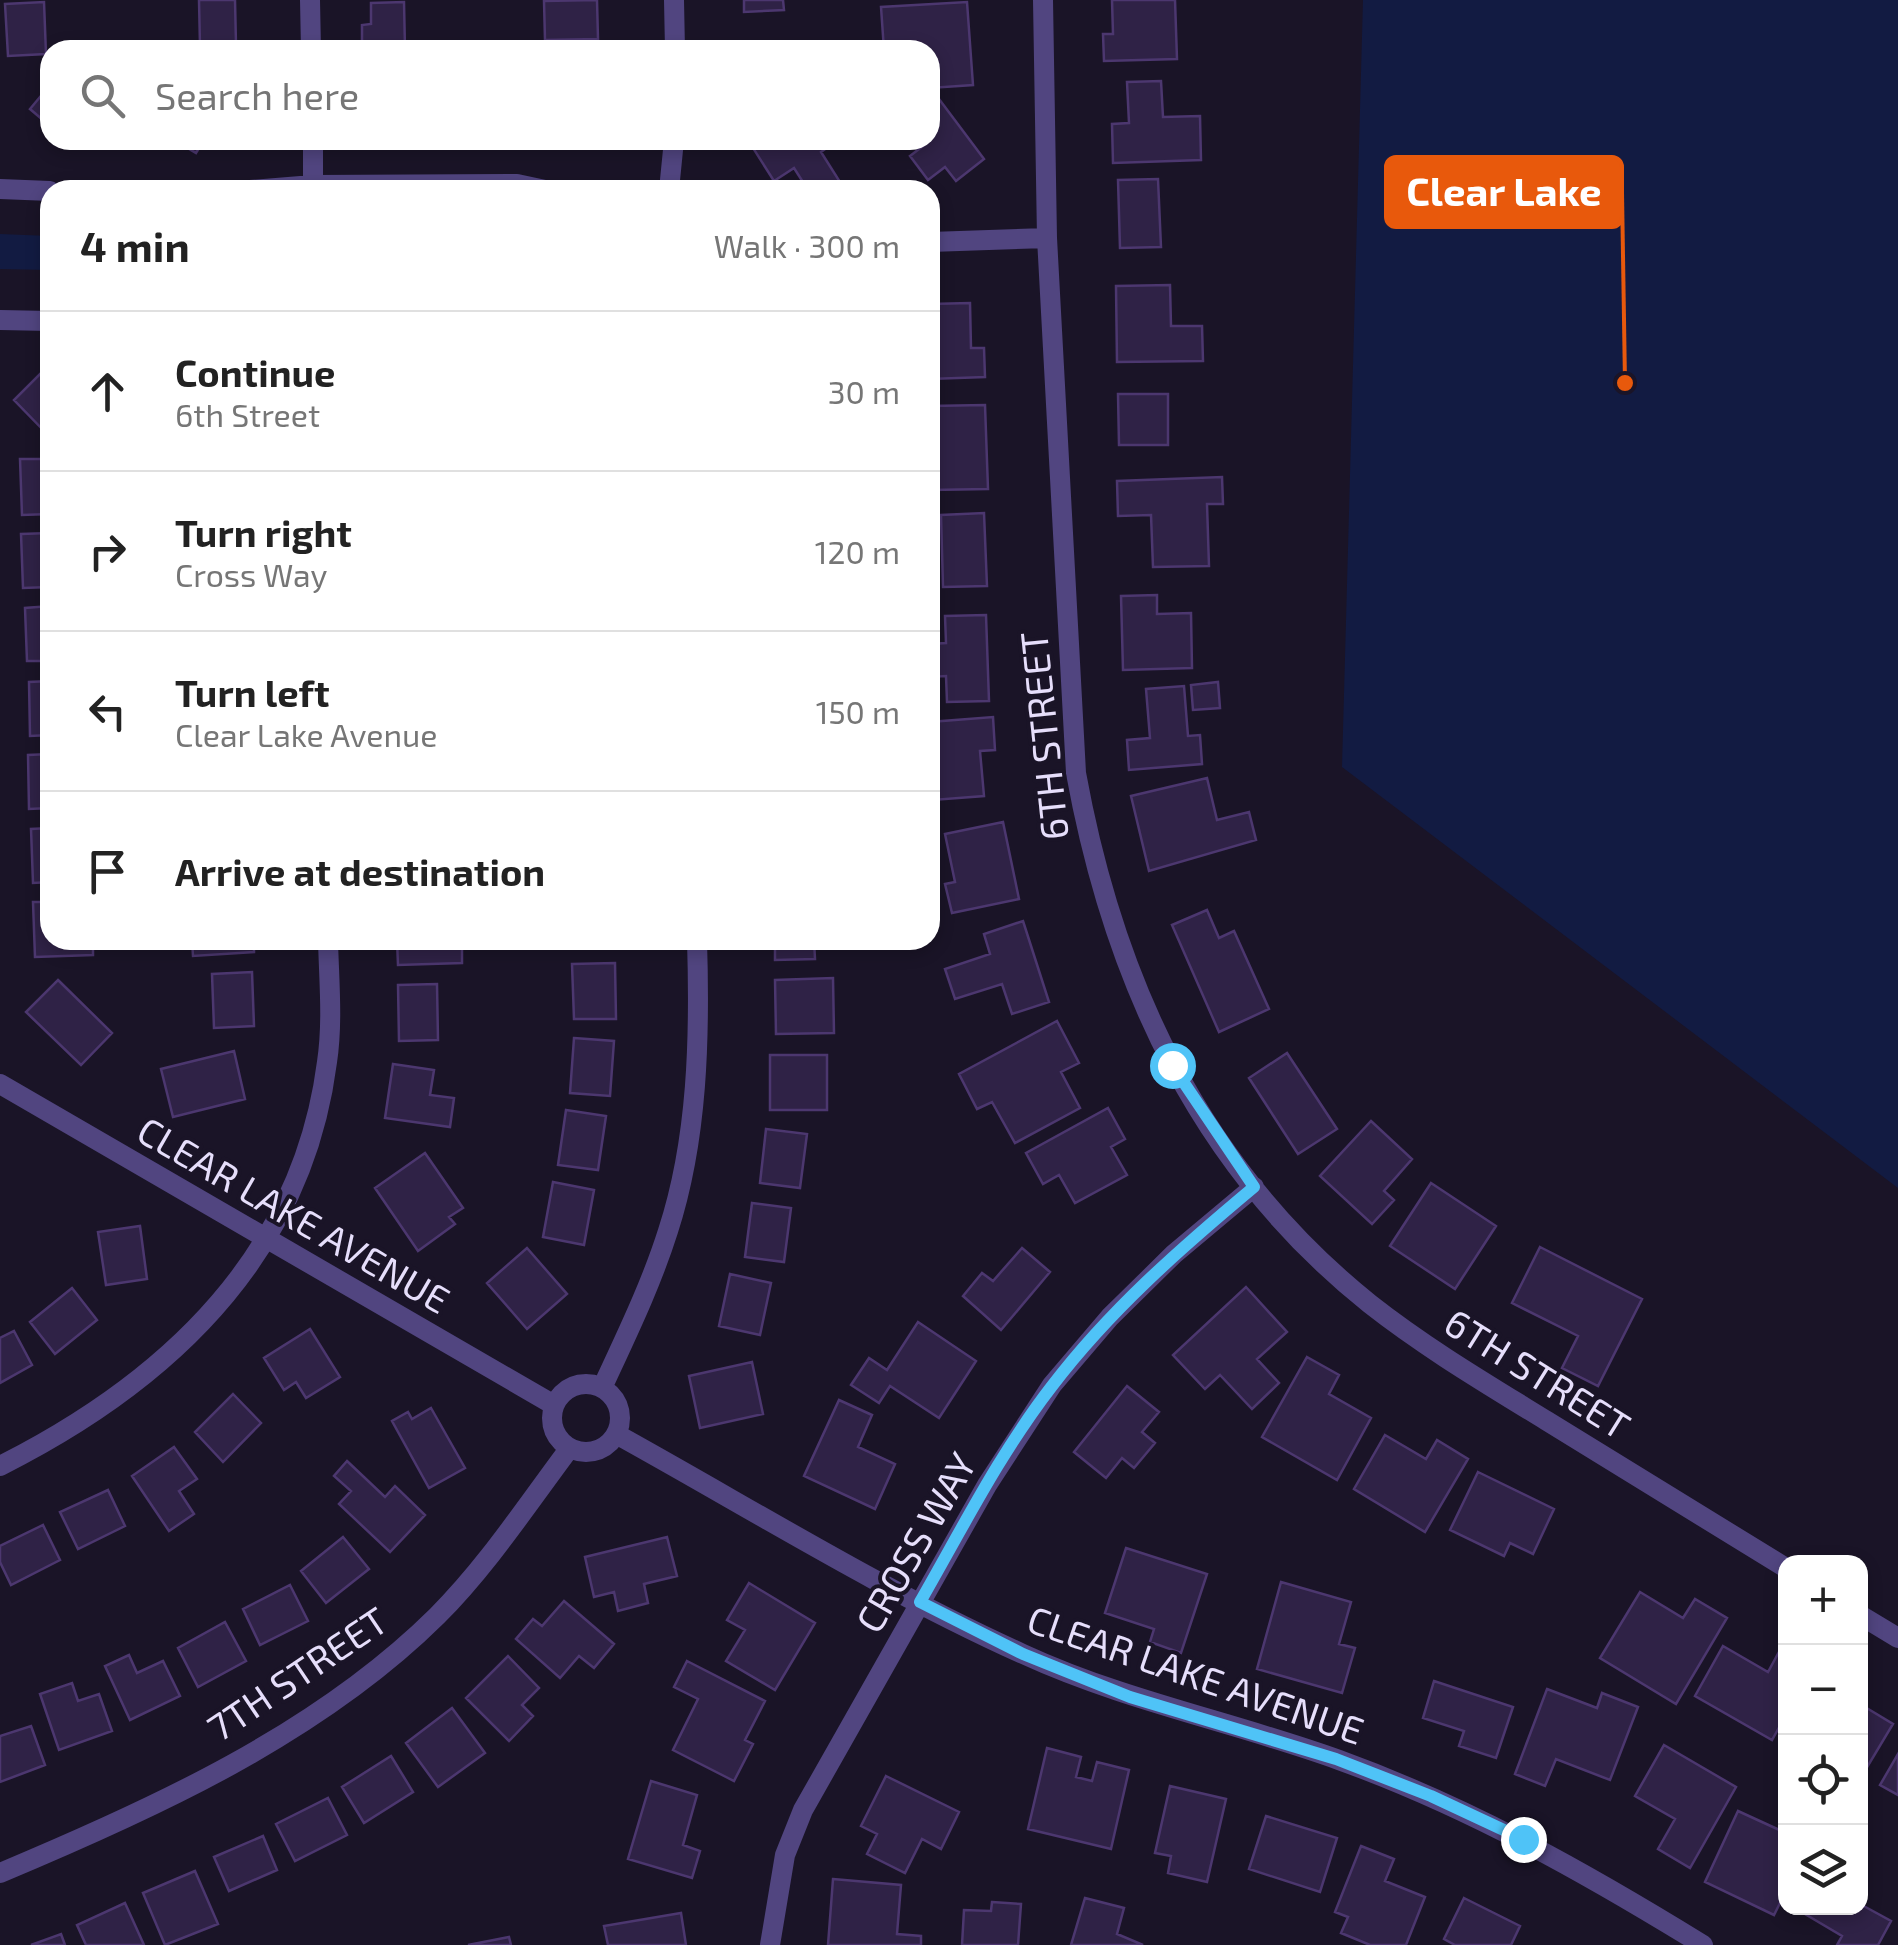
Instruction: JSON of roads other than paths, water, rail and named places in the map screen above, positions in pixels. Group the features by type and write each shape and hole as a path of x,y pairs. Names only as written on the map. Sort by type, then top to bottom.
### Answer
{"street":[{"path":"310,0 311,40"},
{"path":"674,0 674,40"},
{"name":"6TH STREET","path":"1043,0 1047,238 1071,716 1091,856 1114,937 1146,1015 1207,1122 1254,1187 1356,1291 1436,1352 1778,1563"},
{"path":"313,150 313,180"},
{"path":"669,180 673,150"},
{"path":"0,189 40,191"},
{"path":"940,242 1047,238"},
{"path":"0,320 40,321"},
{"path":"0,1466 50,1441 142,1378 190,1338 234,1291 292,1188 320,1103 331,1019 328,950"},
{"path":"602,1388 646,1294 670,1227 688,1144 697,1054 697,950"},
{"name":"CLEAR LAKE AVENUE","path":"0,1084 554,1405"},
{"name":"CROSS WAY","path":"770,1945 785,1854 803,1810 1018,1434 1052,1385 1148,1279 1254,1187"},
{"path":"574,1385 602,1388 617,1403 616,1434 601,1449 569,1449 555,1434 554,1405 574,1385"},
{"name":"CLEAR LAKE AVENUE","path":"616,1434 920,1602 1023,1654 1130,1697 1336,1759 1431,1796 1591,1876 1704,1945"},
{"name":"7TH STREET","path":"0,1873 175,1792 290,1730 400,1650 440,1614 498,1546 569,1449"},
{"path":"1868,1620 1898,1638"}],"water":[{"path":"1363,0 1898,0 1898,1188 1342,767"},
{"path":"0,234 40,236 40,270 0,269"}],"place":[{"name":"Clear Lake","path":"1625,383"}]}
